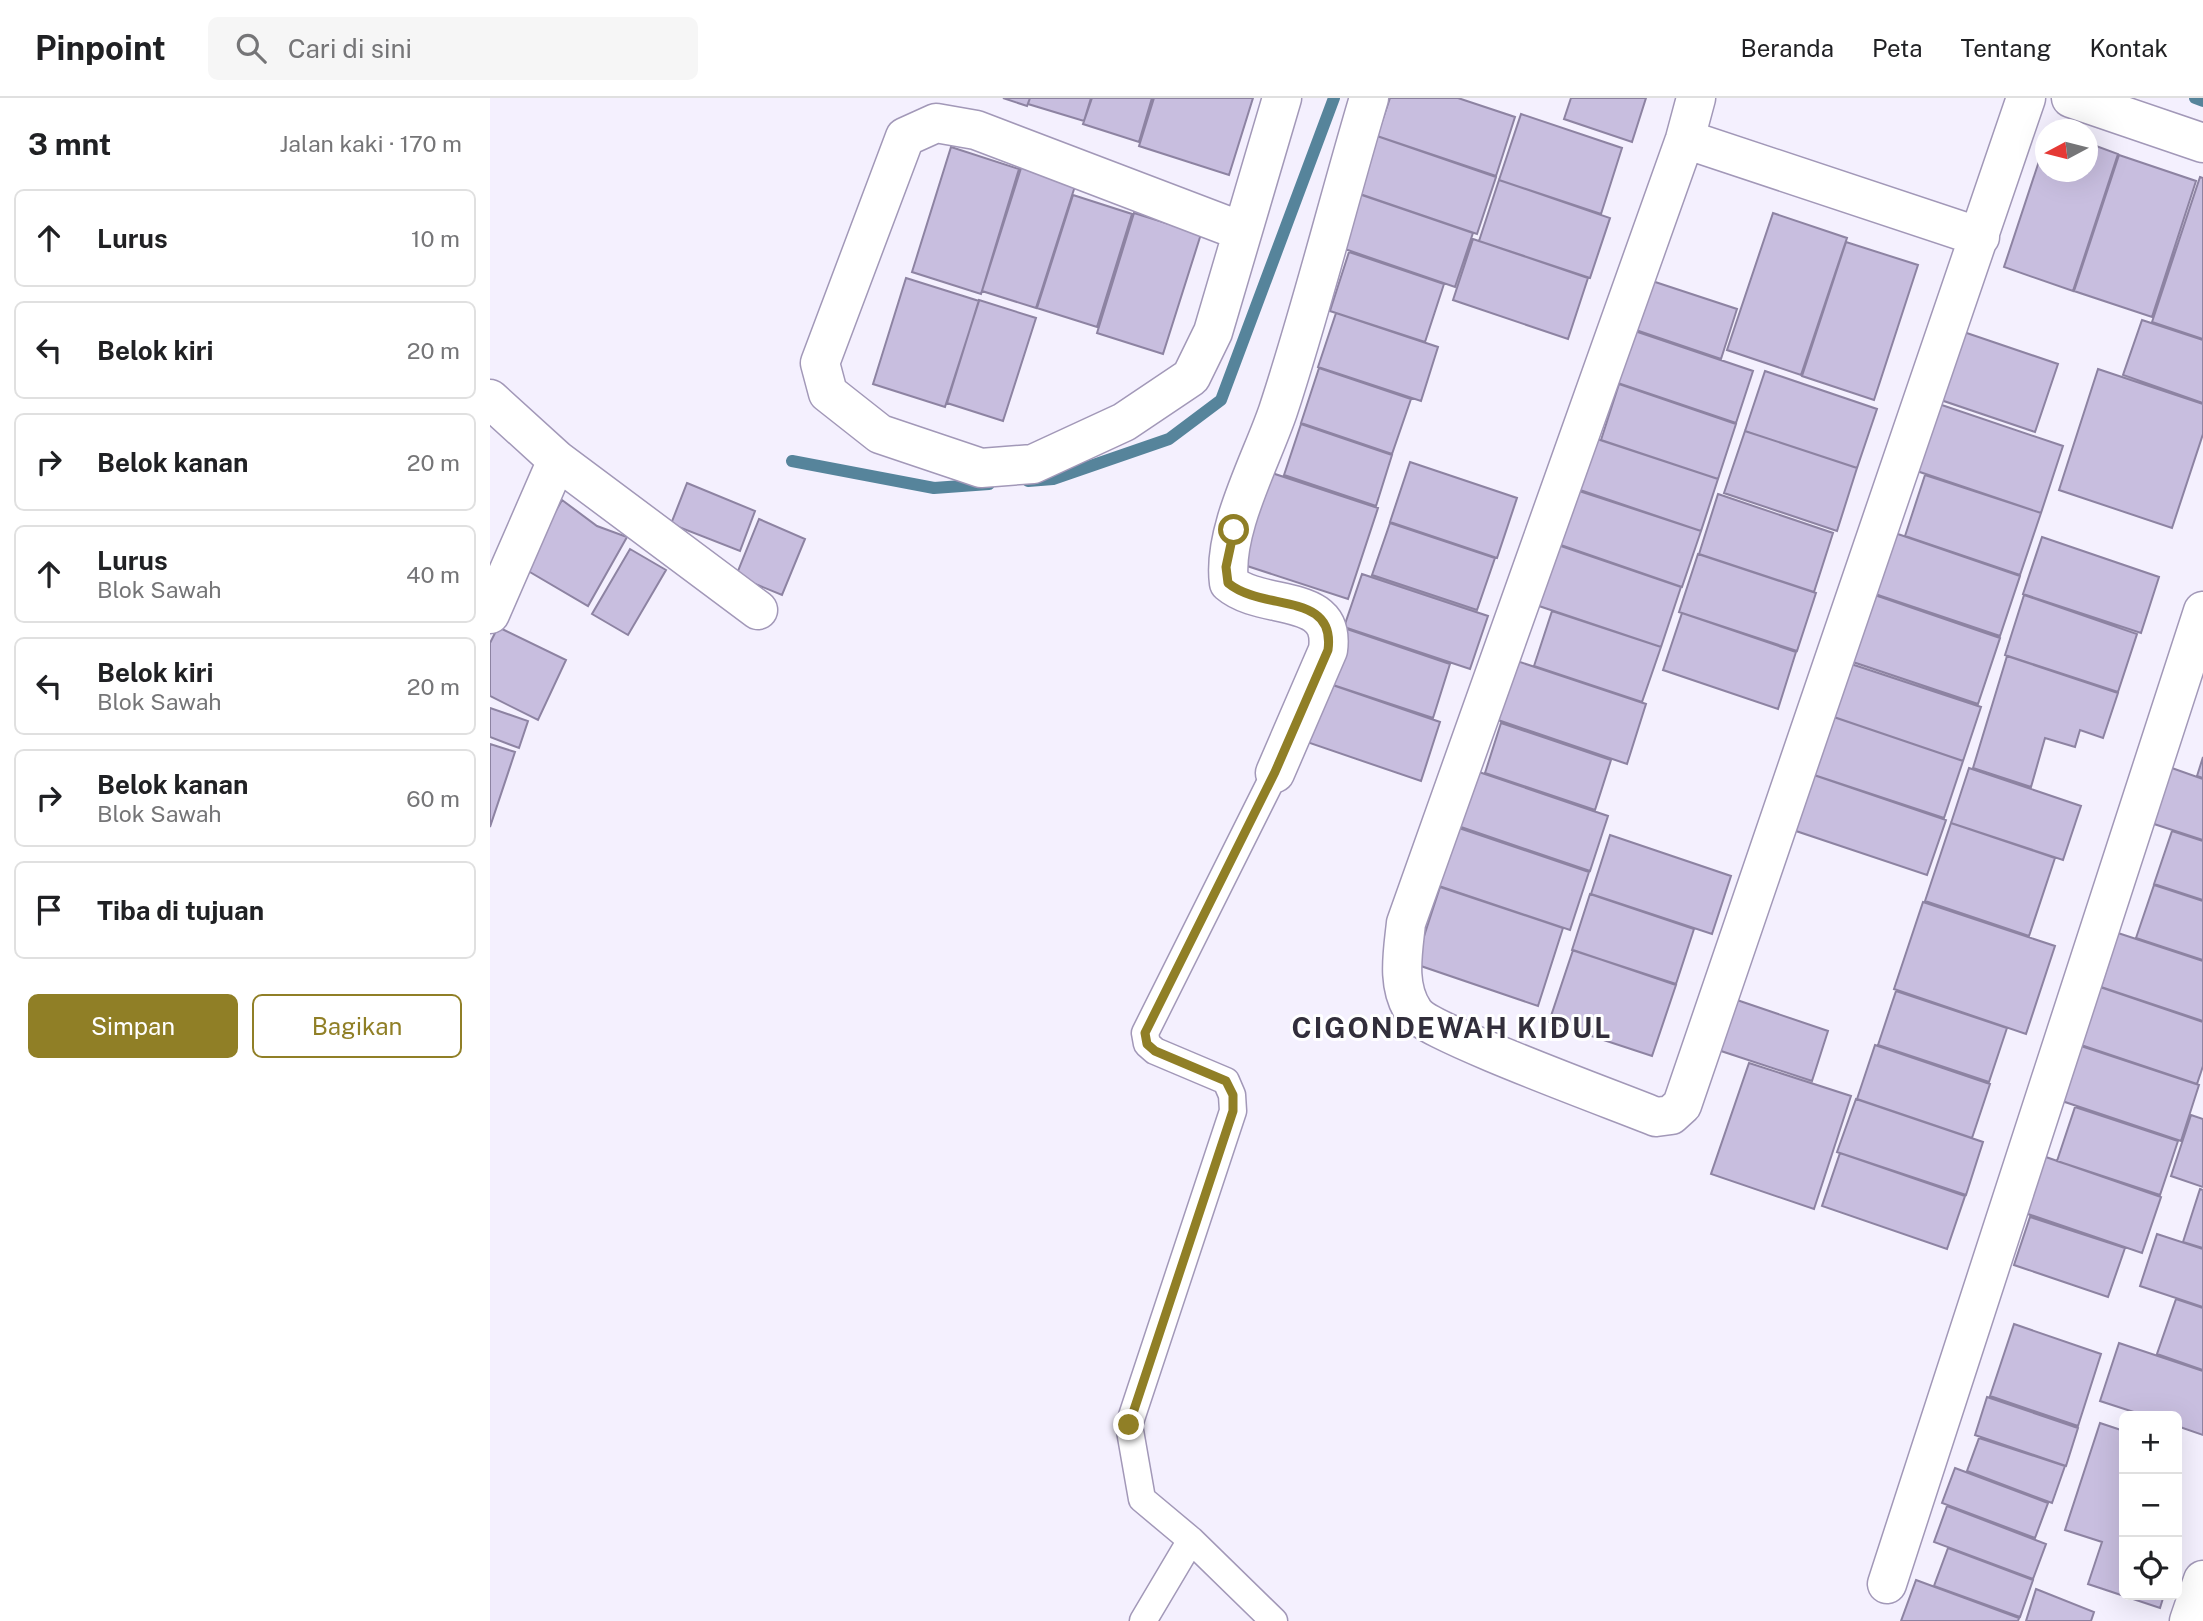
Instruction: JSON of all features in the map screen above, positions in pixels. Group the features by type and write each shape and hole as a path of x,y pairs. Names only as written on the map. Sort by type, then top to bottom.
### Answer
{"street":[{"path":"1241,231 976,130 936,123 905,137 820,363 828,393 880,434 981,468 1034,464 1124,422 1191,377 1213,332 1282,98"},
{"path":"1275,772 1328,650 1331,633 1326,621 1312,610 1240,593 1228,583 1226,567 1234,530 1278,409 1368,98"},
{"path":"1696,98 1685,139 1406,923 1401,966 1405,992 1415,1014 1471,1042 1656,1117 1671,1115 1682,1105 2026,98"},
{"path":"2071,98 2203,143"},
{"path":"1685,139 1980,237"},
{"path":"490,399 557,460 758,610"},
{"path":"490,614 557,460"},
{"path":"1887,1584 2203,611"},
{"path":"2189,1621 2203,1580"}],"lane":[{"path":"1274,1621 1191,1540 1142,1499 1129,1425 1233,1111 1233,1095 1226,1081 1155,1051 1147,1044 1145,1033 1275,772"},
{"path":"1143,1621 1191,1540"}],"building":[{"path":"1003,98 1030,98 1027,106"},
{"path":"1030,98 1091,98 1084,121 1028,104"},
{"path":"1092,98 1152,98 1139,142 1083,124"},
{"path":"1154,98 1253,98 1229,175 1139,146"},
{"path":"1390,98 1458,98 1515,117 1496,176 1377,136"},
{"path":"1571,98 1646,98 1632,142 1564,119"},
{"path":"1521,114 1622,148 1601,214 1499,180"},
{"path":"1377,136 1496,177 1477,234 1357,193"},
{"path":"951,147 1019,169 981,294 912,272"},
{"path":"2098,147 2118,154 2073,291 2004,267 2035,173 2035,182 2098,182"},
{"path":"2119,155 2196,181 2152,317 2074,291"},
{"path":"1022,165 1076,183 1036,308 982,291"},
{"path":"2200,177 2203,178 2203,339 2152,322"},
{"path":"1499,180 1610,218 1590,278 1479,241"},
{"path":"1356,193 1473,233 1455,287 1339,247"},
{"path":"1073,195 1132,214 1097,327 1037,308"},
{"path":"1134,213 1201,234 1163,354 1097,333"},
{"path":"1773,213 1847,238 1801,375 1727,350"},
{"path":"1473,239 1588,278 1568,339 1453,300"},
{"path":"1846,242 1918,265 1874,400 1802,376"},
{"path":"1349,252 1444,284 1425,342 1330,311"},
{"path":"906,278 979,301 945,407 873,384"},
{"path":"1643,278 1737,309 1721,359 1627,327"},
{"path":"979,300 1036,318 1003,421 947,403"},
{"path":"1336,313 1438,347 1421,401 1318,367"},
{"path":"2142,320 2203,340 2203,403 2123,375"},
{"path":"1623,327 1753,371 1736,423 1606,379"},
{"path":"1952,328 2058,364 2035,432 1929,396"},
{"path":"1319,368 1411,399 1392,454 1301,423"},
{"path":"2098,369 2203,404 2203,434 2172,528 2059,490"},
{"path":"1765,371 1877,409 1857,468 1745,431"},
{"path":"1619,384 1736,424 1718,479 1601,440"},
{"path":"1927,400 2063,446 2041,513 1905,467"},
{"path":"1301,424 1392,455 1376,506 1284,475"},
{"path":"1745,431 1857,468 1837,531 1724,493"},
{"path":"1597,439 1718,479 1701,531 1580,490"},
{"path":"1410,462 1517,498 1497,558 1390,522"},
{"path":"1269,472 1378,508 1348,599 1238,563"},
{"path":"1925,475 2041,513 2020,575 1905,536"},
{"path":"687,483 755,511 740,551 671,524"},
{"path":"1570,488 1701,531 1682,587 1552,542"},
{"path":"1718,494 1833,533 1814,592 1699,554"},
{"path":"562,500 597,526 627,537 588,606 523,568"},
{"path":"759,519 805,539 782,595 736,576"},
{"path":"1390,523 1495,558 1477,610 1372,575"},
{"path":"1892,532 2020,576 2000,636 1872,593"},
{"path":"2042,537 2159,577 2141,633 2023,594"},
{"path":"1555,544 1681,587 1661,647 1536,605"},
{"path":"630,549 666,570 628,635 592,614"},
{"path":"1698,554 1816,593 1797,651 1679,612"},
{"path":"1362,574 1488,616 1470,669 1344,627"},
{"path":"1869,593 2000,638 1978,704 1847,660"},
{"path":"2024,595 2137,634 2118,692 2005,655"},
{"path":"1552,611 1661,647 1642,702 1534,666"},
{"path":"1682,613 1796,652 1778,709 1663,670"},
{"path":"498,627 566,660 538,720 490,696 490,643"},
{"path":"1344,628 1450,664 1433,718 1327,683"},
{"path":"2007,656 2118,693 2103,738 2080,730 2075,747 2045,738 2031,787 1973,768"},
{"path":"1514,660 1646,704 1627,764 1495,719"},
{"path":"1842,661 1981,707 1963,761 1825,714"},
{"path":"1321,681 1440,722 1421,781 1301,740"},
{"path":"490,708 528,721 519,748 490,737"},
{"path":"1828,715 1963,761 1944,818 1808,773"},
{"path":"1501,723 1611,760 1595,810 1485,773"},
{"path":"490,744 515,752 490,827"},
{"path":"2203,757 2203,778 2197,776"},
{"path":"2169,767 2203,779 2203,840 2151,823"},
{"path":"1969,768 2081,806 2063,860 1951,823"},
{"path":"1476,771 1608,816 1590,871 1458,826"},
{"path":"1808,773 1946,820 1927,875 1790,829"},
{"path":"1951,823 2055,858 2029,936 1925,901"},
{"path":"1456,827 1589,872 1570,930 1436,885"},
{"path":"2172,831 2203,841 2203,900 2154,884"},
{"path":"1610,835 1731,876 1712,934 1591,894"},
{"path":"2154,885 2203,901 2203,960 2136,938"},
{"path":"1440,887 1563,928 1538,1006 1415,964"},
{"path":"1590,894 1694,929 1676,984 1572,950"},
{"path":"1923,902 2055,946 2026,1034 1894,989"},
{"path":"2118,933 2203,961 2203,1021 2101,987"},
{"path":"1573,950 1676,985 1652,1056 1549,1022"},
{"path":"2100,987 2203,1022 2203,1066 2197,1084 2081,1045"},
{"path":"1896,991 2007,1028 1989,1082 1878,1045"},
{"path":"1734,999 1828,1031 1812,1081 1718,1050"},
{"path":"1875,1045 1990,1084 1972,1138 1857,1099"},
{"path":"2081,1046 2199,1085 2181,1141 2062,1101"},
{"path":"1749,1063 1851,1096 1814,1209 1711,1174"},
{"path":"1856,1099 1983,1142 1966,1195 1837,1152"},
{"path":"2075,1107 2178,1141 2160,1195 2057,1161"},
{"path":"2191,1115 2203,1119 2203,1187 2171,1176"},
{"path":"1840,1153 1965,1196 1947,1249 1822,1206"},
{"path":"2043,1156 2161,1197 2142,1253 2025,1213"},
{"path":"2200,1189 2203,1190 2203,1248 2183,1242"},
{"path":"2030,1217 2125,1248 2108,1297 2014,1265"},
{"path":"2157,1234 2203,1249 2203,1307 2140,1286"},
{"path":"2176,1299 2203,1308 2203,1370 2157,1354"},
{"path":"2014,1324 2101,1354 2078,1426 1990,1396"},
{"path":"2119,1343 2203,1371 2203,1435 2182,1428 2182,1411 2131,1411 2100,1401"},
{"path":"1987,1397 2078,1428 2066,1466 1975,1435"},
{"path":"2100,1423 2119,1429 2119,1594 2088,1584 2102,1542 2065,1530"},
{"path":"1979,1438 2065,1466 2052,1503 1967,1471"},
{"path":"1955,1468 2048,1503 2035,1538 1942,1503"},
{"path":"1947,1506 2046,1544 2033,1579 1934,1542"},
{"path":"1948,1548 2033,1580 2020,1617 1934,1586"},
{"path":"1916,1580 2019,1618 2018,1621 1901,1621"},
{"path":"2036,1589 2094,1612 2091,1621 2026,1621"},
{"path":"2136,1600 2162,1600 2160,1608"}],"waterway":[{"path":"1028,481 1053,479 1169,439 1221,400 1334,98"},
{"path":"2195,98 2203,101"},
{"path":"792,461 934,488 989,484"}],"district":[{"name":"CIGONDEWAH KIDUL","path":"1452,1028"}],"route":[{"path":"1129,1425 1233,1111 1233,1095 1226,1081 1155,1051 1147,1044 1145,1033 1275,772 1328,650 1331,633 1326,621 1312,610 1240,593 1228,583 1226,567 1234,530"}]}
